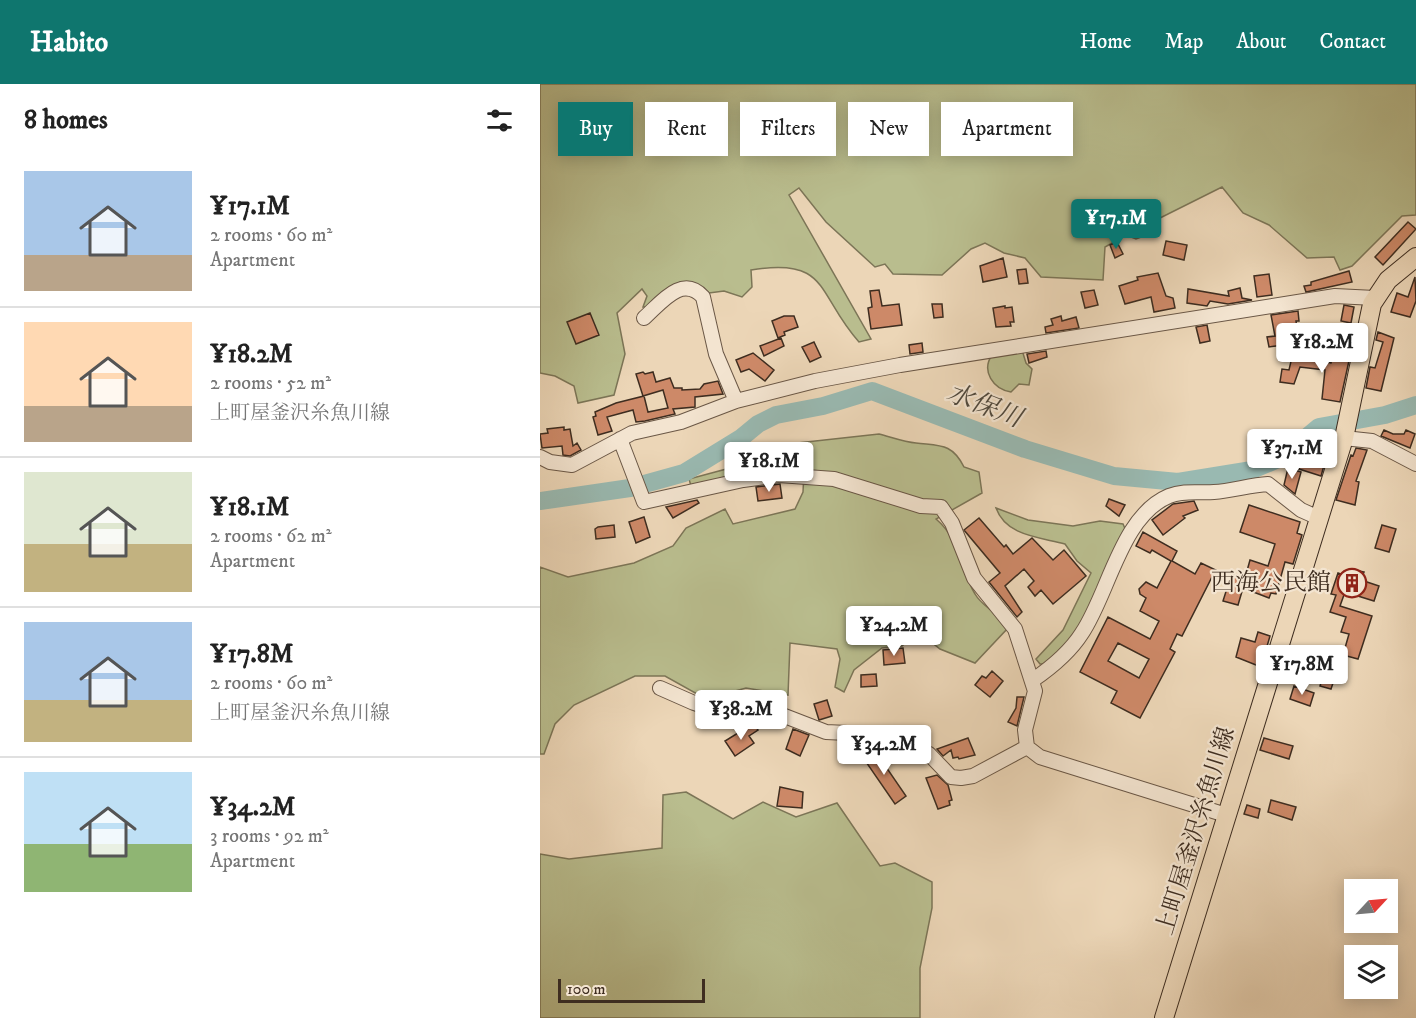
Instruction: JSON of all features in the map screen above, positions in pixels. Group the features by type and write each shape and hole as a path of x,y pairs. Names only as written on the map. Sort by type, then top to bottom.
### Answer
{"main road":[{"name":"上町屋釜沢糸魚川線","path":"1164,1018 1344,436 1359,358 1375,298 1388,279 1416,257"}],"street":[{"path":"644,318 676,290 689,287 697,290 703,297 716,354 735,401"},
{"path":"540,457 550,462 572,465 632,433 681,422 735,401 815,381 912,363 1335,296 1375,298"},
{"path":"1344,436 1372,441 1416,464"},
{"path":"620,439 644,502 743,480 779,475 834,479 921,506 941,507 952,523 975,578 1015,629 1035,690 1025,730 1027,747 1040,758 1226,814"},
{"path":"1033,680 1053,666 1083,632 1131,531 1166,497 1178,492 1214,492 1268,484 1301,510 1319,518"},
{"path":"660,688 694,704 740,719 767,714 782,715 826,732 890,735 929,754 951,777 974,776 1027,747"}],"green space":[{"path":"540,84 1416,84 1416,215 1402,216 1352,266 1340,270 1334,257 1307,258 1269,225 1243,213 1222,187 1158,219 1160,230 1136,239 1126,235 1105,247 1103,280 1041,277 1025,258 1004,253 985,243 971,249 942,275 893,274 885,264 875,267 826,222 799,188 789,195 871,339 859,342 845,325 827,295 809,274 795,269 777,267 751,270 752,287 742,297 724,291 709,293 696,284 680,282 648,307 643,307 647,296 642,289 617,313 625,354 614,395 578,403 574,386 555,376 540,373"},
{"path":"1022,350 1026,363 1032,369 1029,385 1019,384 1011,392 999,387 988,373 992,355"},
{"path":"879,434 907,442 944,447 955,454 964,467 979,472 982,493 936,519 955,545 975,594 1007,629 975,663 940,649 925,637 913,636 902,646 882,648 854,670 844,692 835,687 840,659 837,649 790,643 788,695 746,688 706,699 665,676 635,676 574,705 555,724 544,754 540,754 540,567 568,577 634,563 673,546 686,528 725,509 733,524 795,509 803,492 804,472 691,486 689,479 730,468 750,444 779,445"},
{"path":"996,508 1028,520 1073,526 1100,521 1123,524 1126,531 1076,633 1047,664 1040,664 1036,659 1063,630 1091,573 1077,561 1065,544 1015,530 1007,524"},
{"path":"686,792 733,819 763,802 796,817 837,803 880,866 895,863 932,882 932,908 920,968 920,1018 540,1018 540,854 569,859 662,848 663,795"}],"building":[{"path":"1408,222 1416,229 1383,265 1375,257"},
{"path":"1166,241 1187,245 1184,260 1163,255"},
{"path":"1117,242 1123,254 1115,258 1110,245"},
{"path":"1003,258 1007,277 983,282 980,266"},
{"path":"1026,269 1028,283 1019,284 1017,270"},
{"path":"1349,271 1352,282 1306,292 1304,286 1311,285 1311,282"},
{"path":"1158,273 1166,296 1173,298 1175,308 1154,312 1151,297 1125,304 1119,286 1138,280 1137,277"},
{"path":"1269,274 1272,295 1257,297 1254,276"},
{"path":"1415,277 1416,301 1410,317 1391,312 1397,293 1408,297"},
{"path":"1240,288 1242,298 1252,300 1228,304 1210,301 1207,306 1187,303 1188,289 1229,296 1228,291"},
{"path":"879,290 882,306 899,304 902,325 871,329 868,308 872,307 870,291"},
{"path":"1094,290 1098,305 1085,308 1081,292"},
{"path":"932,304 942,304 943,317 934,318"},
{"path":"1344,305 1354,307 1351,323 1341,321"},
{"path":"1005,306 1005,308 1012,307 1014,322 1010,322 1011,326 996,327 993,308"},
{"path":"1298,311 1299,321 1296,321 1299,343 1269,347 1267,337 1275,336 1271,315"},
{"path":"590,313 599,335 576,344 567,322"},
{"path":"784,316 794,316 798,327 784,332 785,335 778,338 772,321"},
{"path":"1061,316 1062,321 1076,317 1079,328 1046,333 1045,327 1053,325 1051,319"},
{"path":"1207,325 1210,341 1200,343 1196,327"},
{"path":"1378,332 1394,338 1381,391 1366,388 1370,367 1375,368 1383,342 1376,340"},
{"path":"781,338 784,346 764,356 760,346"},
{"path":"814,342 821,357 810,362 802,347"},
{"path":"922,343 923,352 910,354 909,345"},
{"path":"1046,351 1047,357 1029,363 1027,354"},
{"path":"753,353 774,370 765,381 749,369 741,372 736,360"},
{"path":"1333,353 1350,356 1340,402 1322,399 1325,370 1300,367 1294,384 1280,382 1282,369 1289,370 1292,357 1331,363"},
{"path":"643,372 645,374 653,372 656,382 670,378 674,388 682,388 682,390 700,389 704,384 718,381 723,394 695,397 695,407 673,409 675,414 645,421 636,422 633,410 607,417 612,431 598,435 593,417 596,416 595,412 616,403 644,396 648,412 668,408 663,390 643,396 636,374"},
{"path":"564,427 564,430 570,429 573,446 577,443 581,450 570,456 563,455 562,446 542,448 540,434 548,433 547,429"},
{"path":"1384,430 1393,434 1404,434 1406,430 1415,434 1410,448 1381,436"},
{"path":"1356,448 1367,450 1356,481 1359,482 1355,505 1336,500 1351,455 1353,456"},
{"path":"1306,454 1325,462 1321,476 1299,469"},
{"path":"1288,468 1301,472 1295,494 1284,485"},
{"path":"780,484 782,498 758,501 756,487"},
{"path":"1109,499 1125,505 1119,516 1106,506"},
{"path":"697,500 699,503 673,518 666,507"},
{"path":"1194,501 1198,510 1183,516 1185,518 1163,535 1152,520 1173,504"},
{"path":"1249,505 1300,522 1297,533 1302,535 1293,564 1285,562 1276,594 1271,593 1269,598 1243,588 1238,605 1223,601 1229,582 1212,577 1182,636 1177,634 1170,649 1175,652 1140,718 1111,703 1117,691 1080,672 1108,617 1150,639 1159,621 1140,611 1146,598 1140,594 1139,589 1146,582 1157,588 1171,561 1152,550 1150,553 1136,546 1143,532 1177,551 1172,561 1195,574 1201,563 1228,576 1229,573 1245,578 1250,560 1268,566 1275,544 1240,532","holes":["1118,643 1149,659 1139,678 1108,661"]},
{"path":"644,517 650,537 636,543 629,522"},
{"path":"979,518 1013,554 1032,538 1053,560 1064,550 1086,576 1053,604 1041,590 1035,596 1028,587 1034,581 1024,569 1005,586 1022,612 1017,617 989,582 1000,573 964,530"},
{"path":"614,525 615,537 596,539 595,529"},
{"path":"1382,525 1396,529 1389,552 1375,548"},
{"path":"1355,570 1364,572 1361,580 1379,586 1374,601 1345,592 1340,606 1372,616 1358,659 1343,655 1349,634 1341,632 1346,617 1330,612 1336,595 1331,594 1338,573 1352,578"},
{"path":"1258,632 1270,636 1261,667 1236,657 1241,638 1255,642"},
{"path":"903,648 905,663 884,665 883,650"},
{"path":"1294,651 1320,657 1316,671 1290,663"},
{"path":"992,671 1003,681 990,697 975,685 982,676 986,678"},
{"path":"876,674 877,686 861,687 861,675"},
{"path":"1323,676 1334,680 1331,689 1320,686"},
{"path":"1294,686 1314,693 1310,706 1290,699"},
{"path":"1017,697 1024,697 1017,726 1008,722 1016,708"},
{"path":"827,700 832,716 819,720 814,704"},
{"path":"756,727 758,730 749,736 754,743 735,756 725,741 746,728"},
{"path":"793,729 809,735 800,756 786,749"},
{"path":"968,738 975,755 959,759 958,757 953,758 951,750 943,756 937,749"},
{"path":"1264,738 1293,746 1289,759 1260,750"},
{"path":"873,748 906,796 895,804 862,756"},
{"path":"937,775 948,785 952,800 949,801 950,805 938,809 926,778"},
{"path":"780,787 803,792 802,808 777,806"},
{"path":"1271,800 1296,807 1292,820 1268,812"},
{"path":"1247,805 1260,809 1258,818 1244,814"}],"waterway":[{"name":"水保川","path":"540,501 630,488 684,473 741,438 758,424 776,415 823,406 872,391 1025,449 1114,476 1178,482 1252,470 1283,457 1319,427 1385,415 1416,405"}],"place":[{"name":"西海公民館","path":"1352,583"}]}
